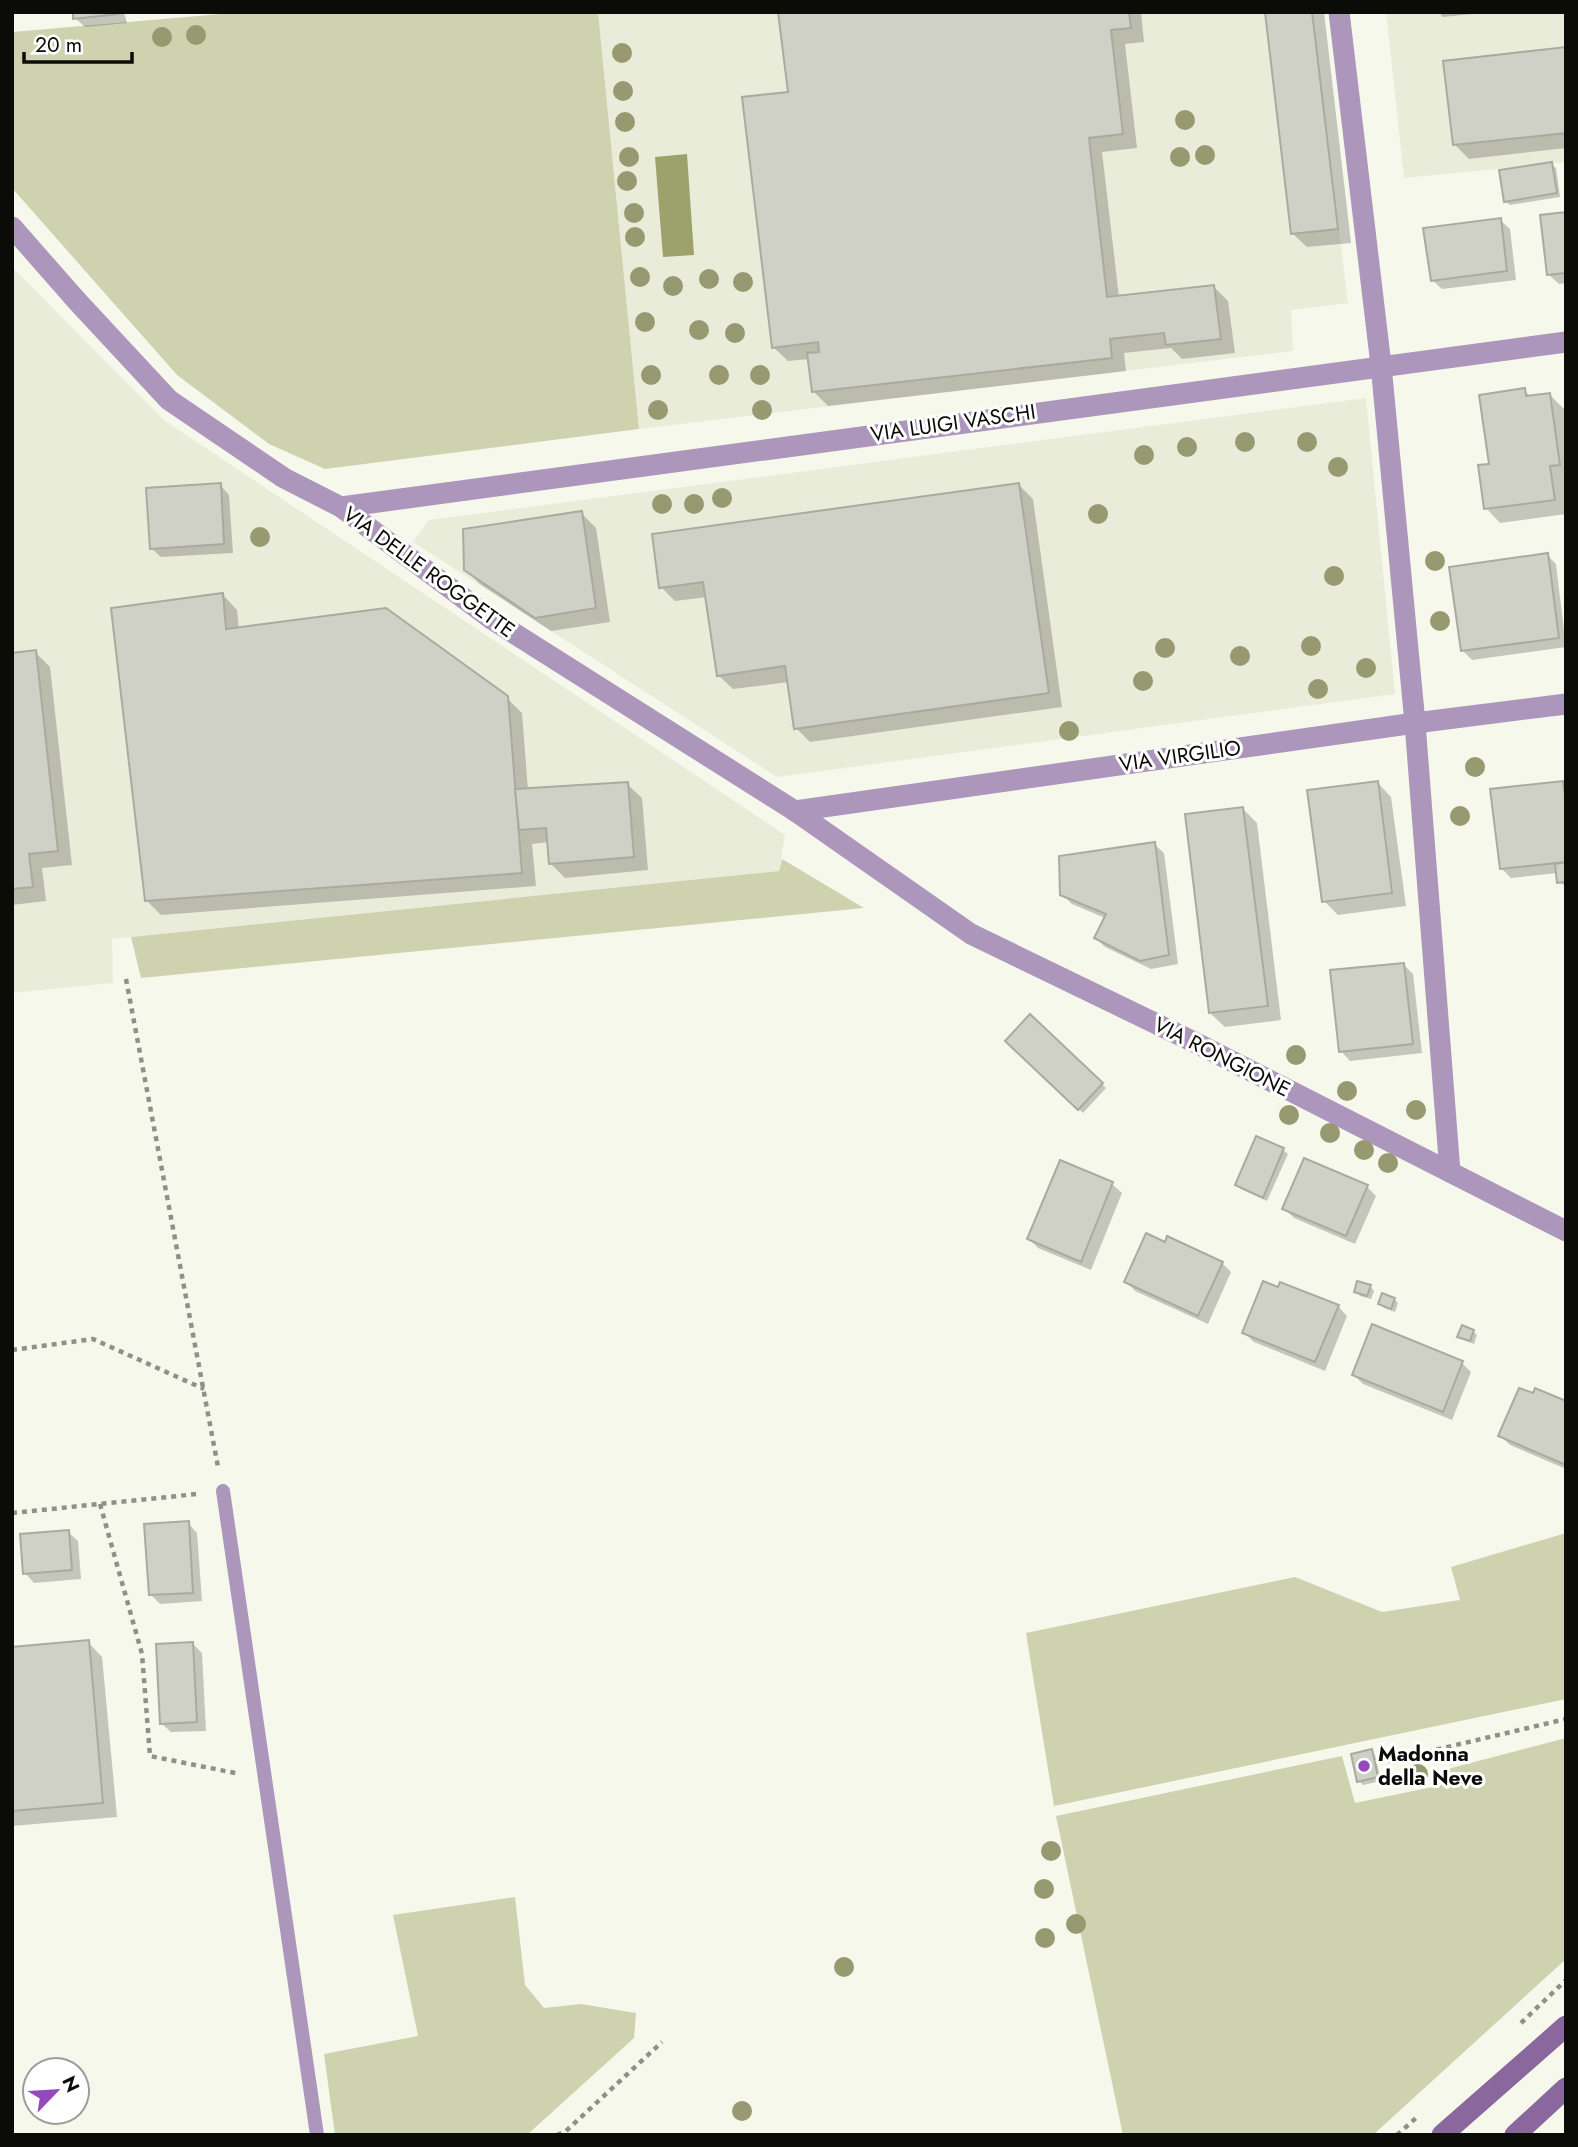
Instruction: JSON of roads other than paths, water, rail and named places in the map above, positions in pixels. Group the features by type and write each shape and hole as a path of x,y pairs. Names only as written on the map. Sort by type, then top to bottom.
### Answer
{"street":[{"path":"1339,12 1381,365 1415,723 1450,1172"},
{"name":"VIA DELLE ROGGETTE","path":"12,227 169,400 284,478 341,508 493,620 795,811 884,873"},
{"name":"VIA LUIGI VASCHI","path":"341,508 1566,342"},
{"name":"VIA VIRGILIO","path":"795,811 1566,704"},
{"name":"VIA RONGIONE","path":"884,873 971,934 1210,1050 1566,1231"},
{"path":"1442,2135 1566,2025"},
{"path":"1515,2135 1566,2088"}],"lane":[{"path":"223,1491 317,2135"}],"place":[{"name":"Madonna della Neve","path":"1364,1766"}]}
